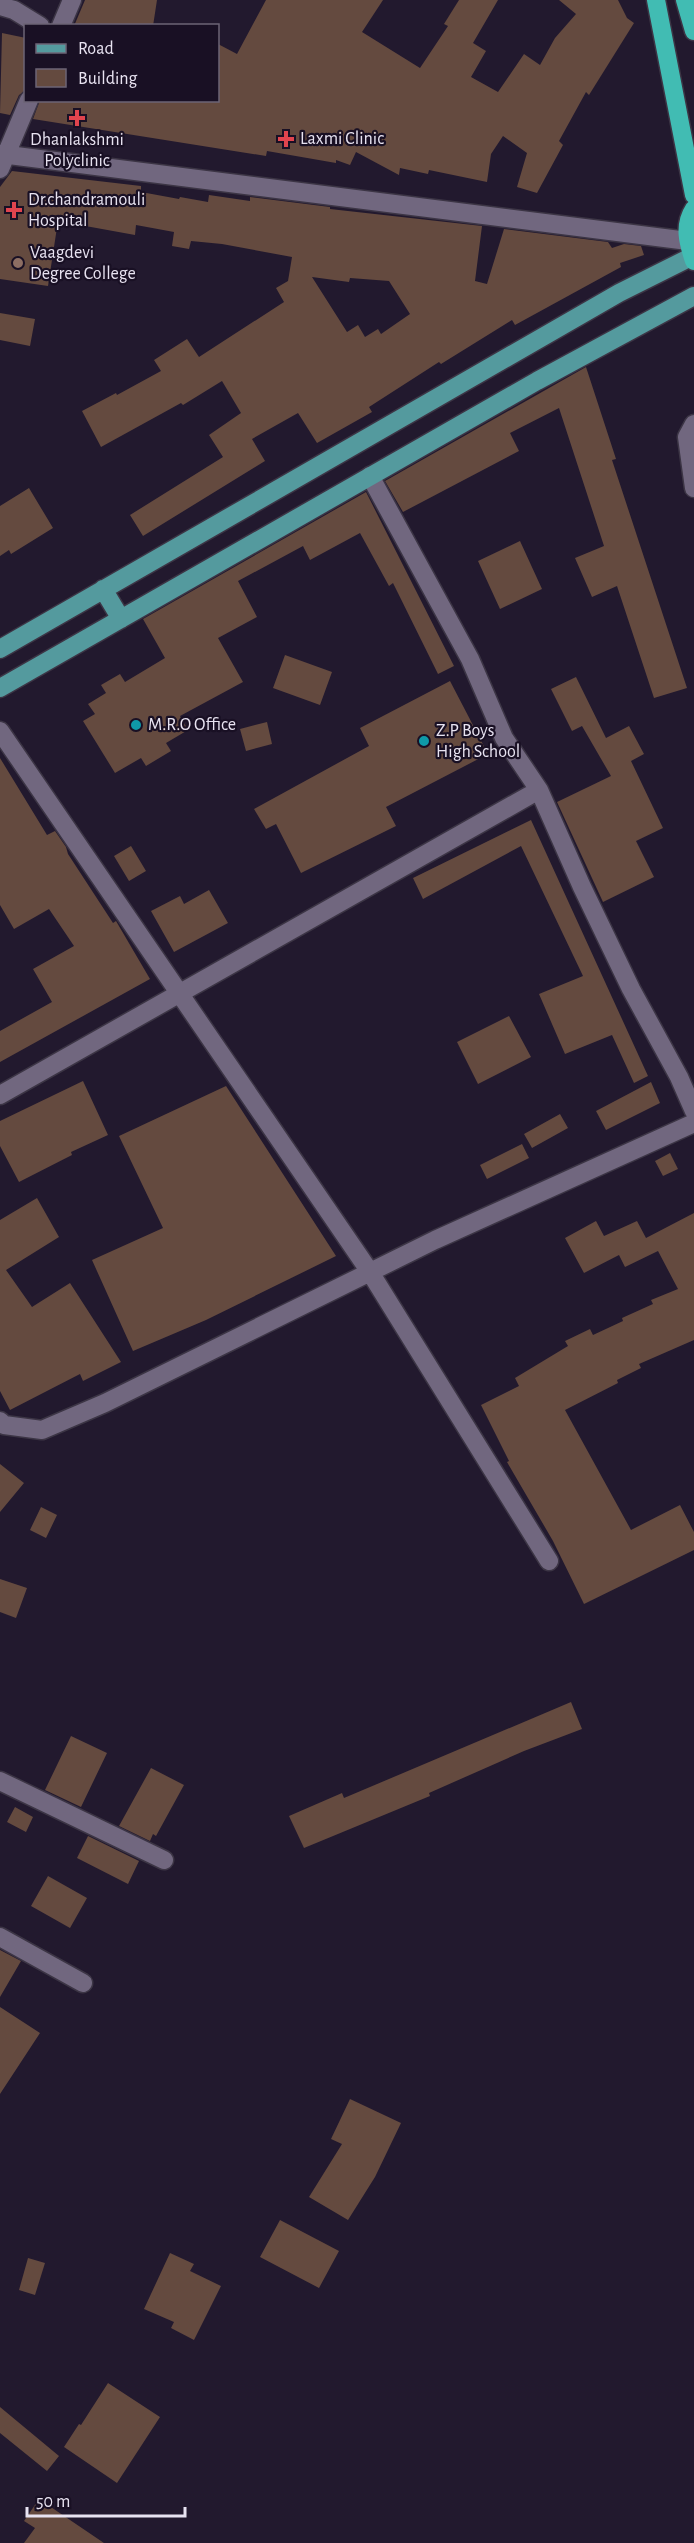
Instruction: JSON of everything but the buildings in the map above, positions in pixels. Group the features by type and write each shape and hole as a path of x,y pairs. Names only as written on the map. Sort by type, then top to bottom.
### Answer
{"highway":[{"path":"656,0 694,195"},
{"path":"685,0 694,31"},
{"path":"691,253 688,218 694,209"}],"main road":[{"path":"0,649 691,253"},
{"path":"0,688 537,381 694,296"},
{"path":"103,590 121,619"}],"street":[{"path":"62,24 72,0"},
{"path":"0,6 14,10 37,24"},
{"path":"28,102 2,159 691,253"},
{"path":"694,424 687,437 694,488"},
{"path":"370,476 470,659 504,738 539,790 631,989 679,1077 694,1111"},
{"path":"0,731 370,1272 549,1561"},
{"path":"0,1095 539,790"},
{"path":"0,1421 4,1425 42,1430 105,1402 435,1239 694,1123"},
{"path":"0,1781 164,1860"},
{"path":"0,1938 83,1983"}],"place":[{"name":"Dhanlakshmi Polyclinic","path":"77,118"},
{"name":"Laxmi Clinic","path":"286,139"},
{"name":"Dr.chandramouli Hospital","path":"14,210"},
{"name":"Vaagdevi Degree College","path":"18,263"},
{"name":"M.R.O Office","path":"136,725"},
{"name":"Z.P Boys High School","path":"424,741"}]}
